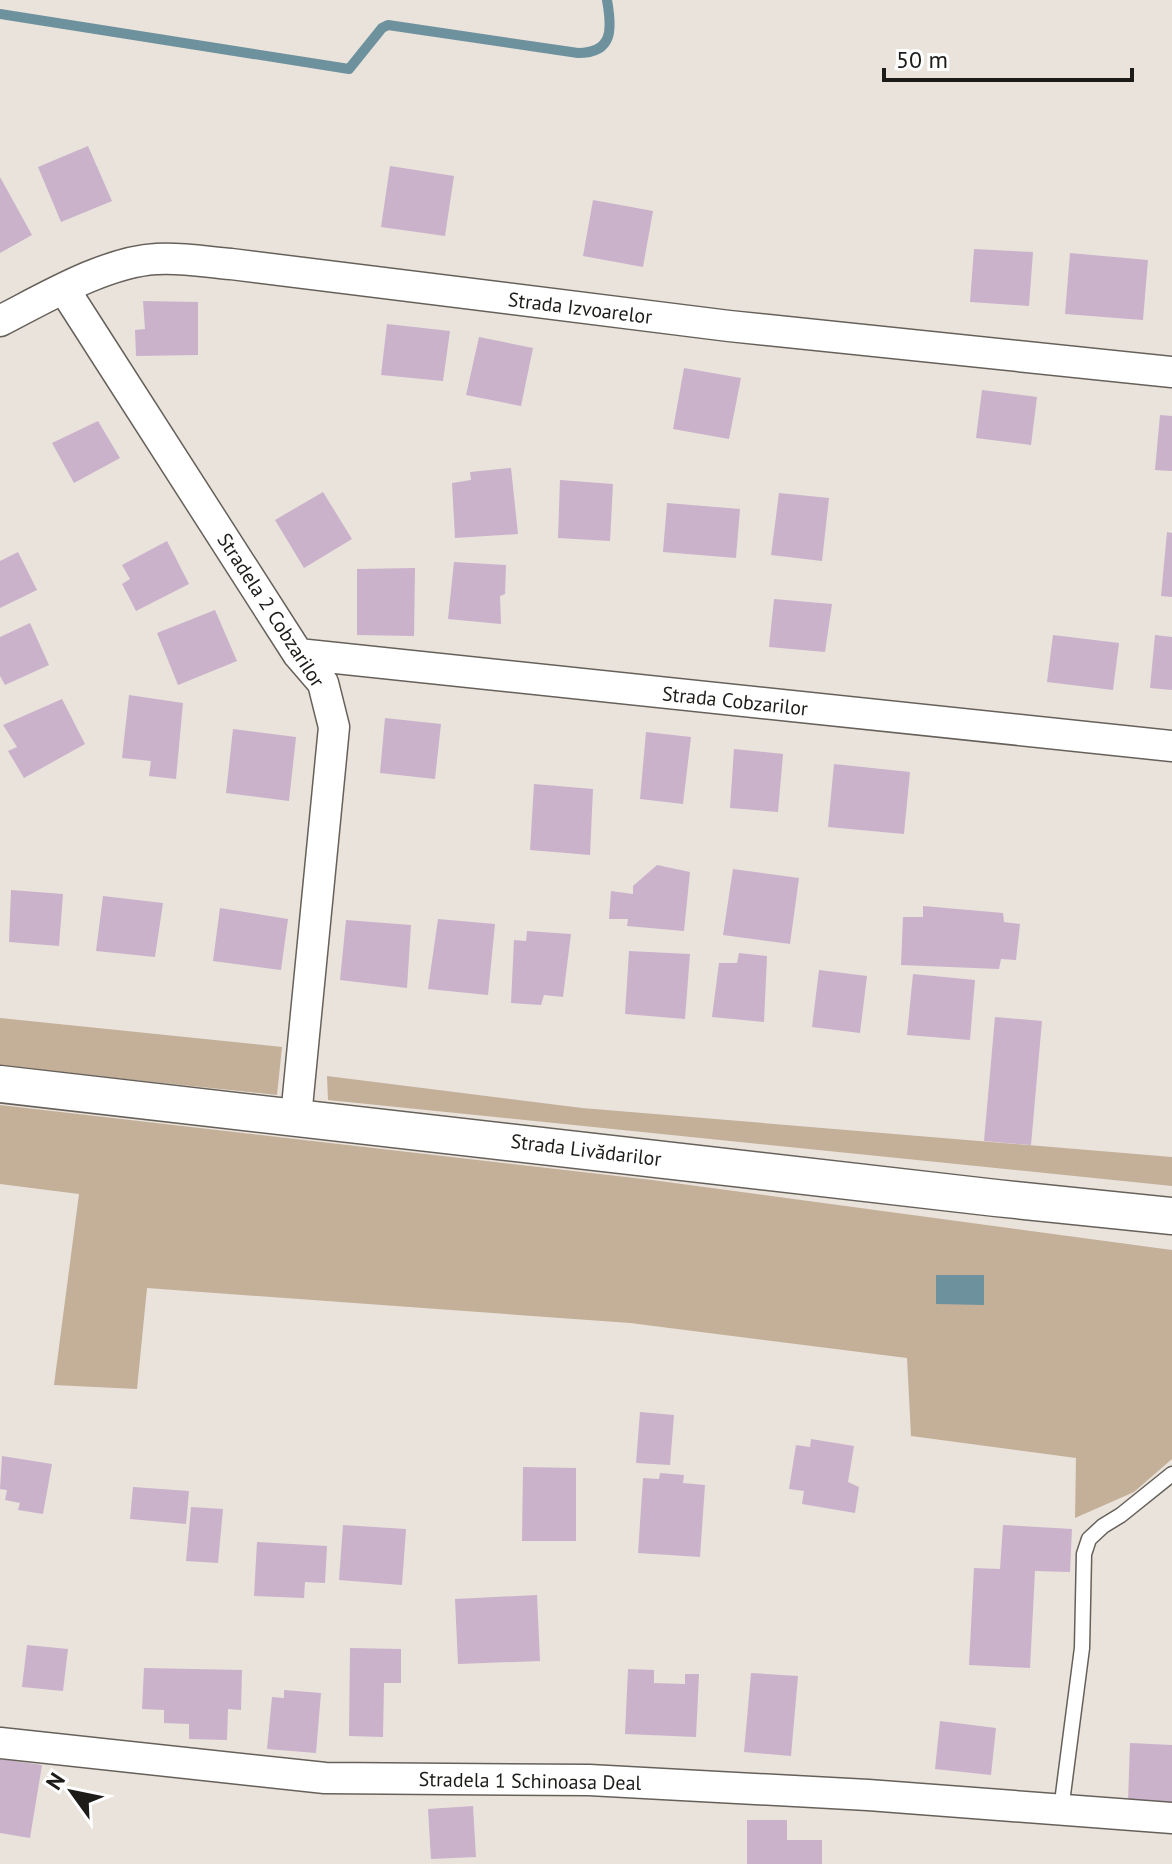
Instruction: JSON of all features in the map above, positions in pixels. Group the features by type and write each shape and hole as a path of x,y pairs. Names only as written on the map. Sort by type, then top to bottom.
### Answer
{"street":[{"name":"Strada Izvoarelor","path":"0,321 115,268 155,259 216,263 729,326 1172,372"},
{"name":"Stradela 2 Cobzarilor","path":"64,289 298,654 323,683 334,727 296,1117"},
{"name":"Strada Cobzarilor","path":"298,654 1172,746"},
{"name":"Strada Livădarilor","path":"0,1084 1172,1216"},
{"name":"Stradela 1 Schinoasa Deal","path":"0,1743 325,1778 589,1780 868,1795 1172,1818"}],"lane":[{"path":"1060,1811 1082,1648 1084,1554 1089,1539 1103,1526 1172,1474"}],"shaded area":[{"path":"0,1018 282,1047 277,1095 0,1066"},
{"path":"327,1076 582,1108 1172,1157 1172,1186 328,1100"},
{"path":"0,1105 652,1180 1172,1250 1172,1459 1134,1492 1075,1518 1076,1458 911,1436 907,1358 630,1323 147,1288 137,1389 54,1385 79,1194 0,1184"}],"water":[{"path":"936,1275 984,1275 984,1305 936,1304"}],"building":[{"path":"88,146 112,201 61,222 38,167"},
{"path":"390,166 454,176 445,236 381,227"},
{"path":"0,177 32,235 0,253"},
{"path":"593,200 653,211 643,267 583,256"},
{"path":"974,249 1033,252 1029,306 970,302"},
{"path":"1070,253 1148,260 1143,320 1065,314"},
{"path":"143,301 198,302 198,355 136,356 135,330 145,329"},
{"path":"387,324 450,331 443,381 381,375"},
{"path":"479,337 533,348 521,406 466,395"},
{"path":"684,368 741,378 729,439 673,429"},
{"path":"982,390 1037,397 1031,445 976,438"},
{"path":"1160,415 1172,416 1172,471 1155,470"},
{"path":"98,421 120,458 74,483 52,443"},
{"path":"511,468 518,534 455,538 452,483 471,480 470,472"},
{"path":"560,480 613,484 610,541 558,538"},
{"path":"323,492 352,539 304,568 275,520"},
{"path":"779,493 829,498 822,561 771,555"},
{"path":"667,503 740,509 736,558 663,552"},
{"path":"1167,532 1172,533 1172,597 1161,596"},
{"path":"167,541 189,584 136,611 122,584 130,579 122,565"},
{"path":"18,552 37,590 0,608 0,561"},
{"path":"454,562 506,565 505,594 500,596 501,624 448,619"},
{"path":"415,568 414,636 357,635 357,569"},
{"path":"774,599 832,604 825,652 769,647"},
{"path":"215,610 237,661 178,685 157,633"},
{"path":"30,623 49,665 5,685 0,676 0,637"},
{"path":"1053,635 1119,643 1113,690 1047,682"},
{"path":"1155,635 1172,637 1172,690 1150,688"},
{"path":"129,695 183,703 176,779 149,776 151,761 122,758"},
{"path":"62,699 85,744 24,778 8,751 17,747 3,725"},
{"path":"385,718 441,724 435,779 380,773"},
{"path":"233,729 296,737 289,801 226,793"},
{"path":"646,732 691,737 683,804 640,799"},
{"path":"734,749 783,754 778,812 730,808"},
{"path":"834,764 910,772 904,834 828,827"},
{"path":"534,784 593,789 590,855 530,850"},
{"path":"657,865 690,872 684,931 627,926 628,919 609,919 611,891 633,894 633,886"},
{"path":"733,869 799,878 790,944 723,935"},
{"path":"11,890 63,894 59,946 9,942"},
{"path":"103,896 163,903 155,957 96,951"},
{"path":"923,906 1003,913 1004,922 1020,924 1016,960 1001,959 999,969 901,965 903,917 923,917"},
{"path":"220,908 288,919 281,970 213,961"},
{"path":"438,919 495,924 488,995 428,989"},
{"path":"346,920 411,925 407,988 340,980"},
{"path":"527,931 571,934 563,997 544,995 541,1005 511,1003 514,940 526,941"},
{"path":"629,951 690,954 685,1019 625,1014"},
{"path":"739,953 767,956 764,1022 712,1017 719,963 737,963"},
{"path":"819,970 867,976 860,1033 812,1027"},
{"path":"913,974 975,980 970,1040 907,1035"},
{"path":"995,1017 1042,1021 1031,1145 984,1141"},
{"path":"640,1412 674,1415 670,1465 636,1463"},
{"path":"811,1439 854,1446 848,1482 859,1487 855,1513 802,1504 804,1491 789,1489 796,1445 810,1447"},
{"path":"2,1456 52,1464 43,1514 18,1510 20,1503 5,1500 7,1490 0,1489"},
{"path":"523,1467 576,1468 576,1541 522,1541"},
{"path":"660,1473 684,1475 683,1483 705,1485 700,1557 638,1553 643,1478 659,1479"},
{"path":"133,1487 189,1491 186,1524 130,1519"},
{"path":"191,1507 223,1509 218,1563 186,1561"},
{"path":"343,1525 406,1529 402,1585 339,1580"},
{"path":"1003,1525 1072,1529 1070,1572 1035,1571 1030,1668 969,1665 974,1568 1000,1569"},
{"path":"257,1542 327,1546 325,1583 305,1582 304,1598 254,1596"},
{"path":"537,1595 540,1661 458,1664 455,1599"},
{"path":"27,1645 68,1649 63,1691 22,1687"},
{"path":"350,1648 401,1649 401,1683 384,1683 383,1737 349,1736"},
{"path":"144,1668 242,1670 241,1710 228,1709 227,1740 189,1739 189,1724 164,1723 164,1710 142,1709"},
{"path":"628,1669 654,1670 654,1683 685,1684 685,1674 699,1674 696,1737 625,1734"},
{"path":"751,1673 798,1676 791,1756 744,1752"},
{"path":"284,1690 321,1693 316,1753 267,1749 272,1697 284,1698"},
{"path":"940,1721 996,1728 991,1775 935,1769"},
{"path":"1130,1743 1172,1745 1172,1803 1128,1802"},
{"path":"0,1759 42,1765 30,1838 0,1833"},
{"path":"473,1806 476,1857 431,1859 428,1809"},
{"path":"747,1820 787,1820 787,1840 822,1840 822,1864 747,1864"}],"waterway":[{"path":"0,14 349,69 382,28 388,25 578,53 590,52 598,49 608,37 610,20 607,0"}]}
